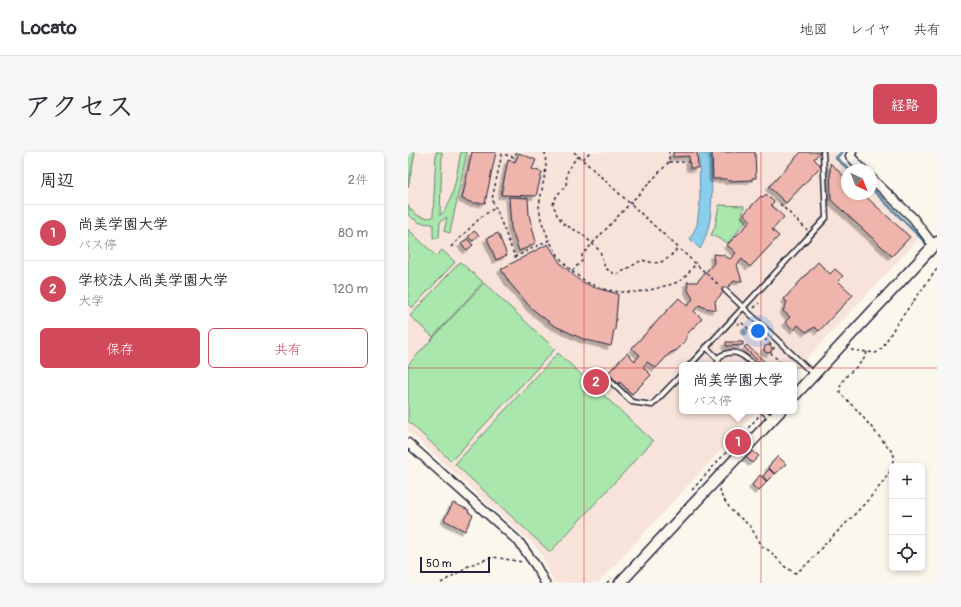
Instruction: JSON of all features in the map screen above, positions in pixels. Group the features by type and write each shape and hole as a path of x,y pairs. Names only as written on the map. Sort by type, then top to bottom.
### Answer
{"street":[{"path":"852,152 850,156 856,164"},
{"path":"797,393 935,244 913,218 877,184"},
{"path":"620,583 777,414"},
{"path":"408,443 519,542 536,566 545,583"}],"lane":[{"path":"693,362 826,218 822,152"},
{"path":"725,290 814,375"},
{"path":"706,347 718,359"},
{"path":"718,362 718,359 726,353 737,352 742,354 751,362"},
{"path":"601,372 632,402 652,405 679,377"},
{"path":"767,414 772,419"}],"path":[{"path":"500,152 502,154 514,157 518,152"},
{"path":"545,152 546,168 539,206 541,220 549,240 559,258 578,276 610,290 624,293 646,292 682,279 696,264"},
{"path":"574,152 725,290"},
{"path":"582,159 590,152"},
{"path":"668,152 669,162"},
{"path":"502,154 492,198 515,257 549,240"},
{"path":"579,156 568,170 565,178 566,186 557,195 553,204 557,215 564,224 582,234 600,251 605,268 613,274 618,274 642,260 653,264 665,261 678,248"},
{"path":"572,271 582,261 582,255 669,162 689,162"},
{"path":"780,204 811,234"},
{"path":"451,246 481,217 496,208"},
{"path":"839,348 876,353 882,348 896,324 937,269"},
{"path":"754,308 759,303"},
{"path":"733,329 741,322 760,340 765,339 774,348 771,353 780,362"},
{"path":"867,352 861,363 843,380 839,389 840,393 857,410 893,453 892,463"},
{"path":"714,482 720,488 722,497 729,507 750,526 762,546 771,552 784,566 795,573 806,565 852,516 885,479 889,472"},
{"path":"441,583 463,568 493,557 504,558 536,566"}],"shaded area":[{"path":"408,152 840,152 834,158 841,164 841,200 877,200 877,195 915,233 918,240 797,369 797,362 679,362 679,414 754,414 598,583 554,583 543,557 536,547 408,431"}],"green space":[{"path":"409,152 415,152 408,188 408,155"},
{"path":"436,152 442,152 440,215 445,210 452,195 461,152 467,152 450,233 444,231 447,217 440,222 439,238 433,238 433,224 420,223 408,215 408,205 415,214 419,216 426,218 433,217"},
{"path":"719,205 744,206 742,216 746,221 728,243 711,235 715,227"},
{"path":"408,229 436,256 442,250 455,262 412,308 408,304"},
{"path":"460,262 483,282 433,337 410,316"},
{"path":"484,283 555,349 451,461 408,421 408,365"},
{"path":"558,353 653,441 550,552 455,464"}],"water":[{"path":"699,154 711,154 712,191 711,215 705,238 700,249 690,239 697,225 700,202"}],"building":[{"path":"472,152 496,152 485,203 473,203 462,199"},
{"path":"673,152 697,152 698,168 690,168 689,156 673,157"},
{"path":"712,152 755,152 756,178 752,178 752,180 728,181 727,179 713,179"},
{"path":"801,152 820,152 814,159 821,166 786,203 769,187"},
{"path":"519,153 536,160 532,169 542,172 536,196 501,195 508,160 515,162"},
{"path":"830,163 841,173 841,200 870,200 910,237 892,256 831,200"},
{"path":"766,194 774,202 771,205 784,217 772,230 779,236 750,267 742,259 737,265 742,281 734,281 715,301 716,310 699,305 694,311 702,319 688,333 684,343 677,350 670,353 656,368 647,362 643,367 651,375 632,394 608,373 627,353 635,361 640,355 632,348 679,298 687,306 693,299 688,290 687,282 697,282 714,263 713,254 723,255 730,259 736,253 727,245 751,221 744,214 761,196 763,197"},
{"path":"509,197 528,198 529,215 536,242 519,251 511,228"},
{"path":"474,231 479,235 473,241 468,237"},
{"path":"498,233 507,255 496,260 487,238"},
{"path":"467,239 473,245 467,250 461,244"},
{"path":"548,244 561,264 579,280 593,287 618,294 615,330 611,346 583,339 553,325 531,308 509,282 501,269"},
{"path":"818,262 830,274 835,269 843,276 838,281 853,295 819,331 815,327 806,332 798,325 794,330 785,322 790,317 783,311 787,302 784,299"},
{"path":"726,342 743,342 743,345 726,346"},
{"path":"747,345 765,362 759,362 744,347"},
{"path":"768,345 771,346 771,352 768,353 765,352 764,349 765,346"},
{"path":"753,451 759,456 752,463 746,457"},
{"path":"778,456 786,464 775,474 768,467"},
{"path":"769,469 774,474 767,481 763,476"},
{"path":"760,475 767,482 758,491 752,485"},
{"path":"453,503 469,510 468,512 473,515 465,531 444,520"}],"waterway":[{"path":"842,152 836,158 843,164"},
{"path":"877,194 926,243"}],"place":[{"name":"学校法人尚美学園大学","path":"596,382"},
{"name":"尚美学園大学","path":"738,442"}]}
